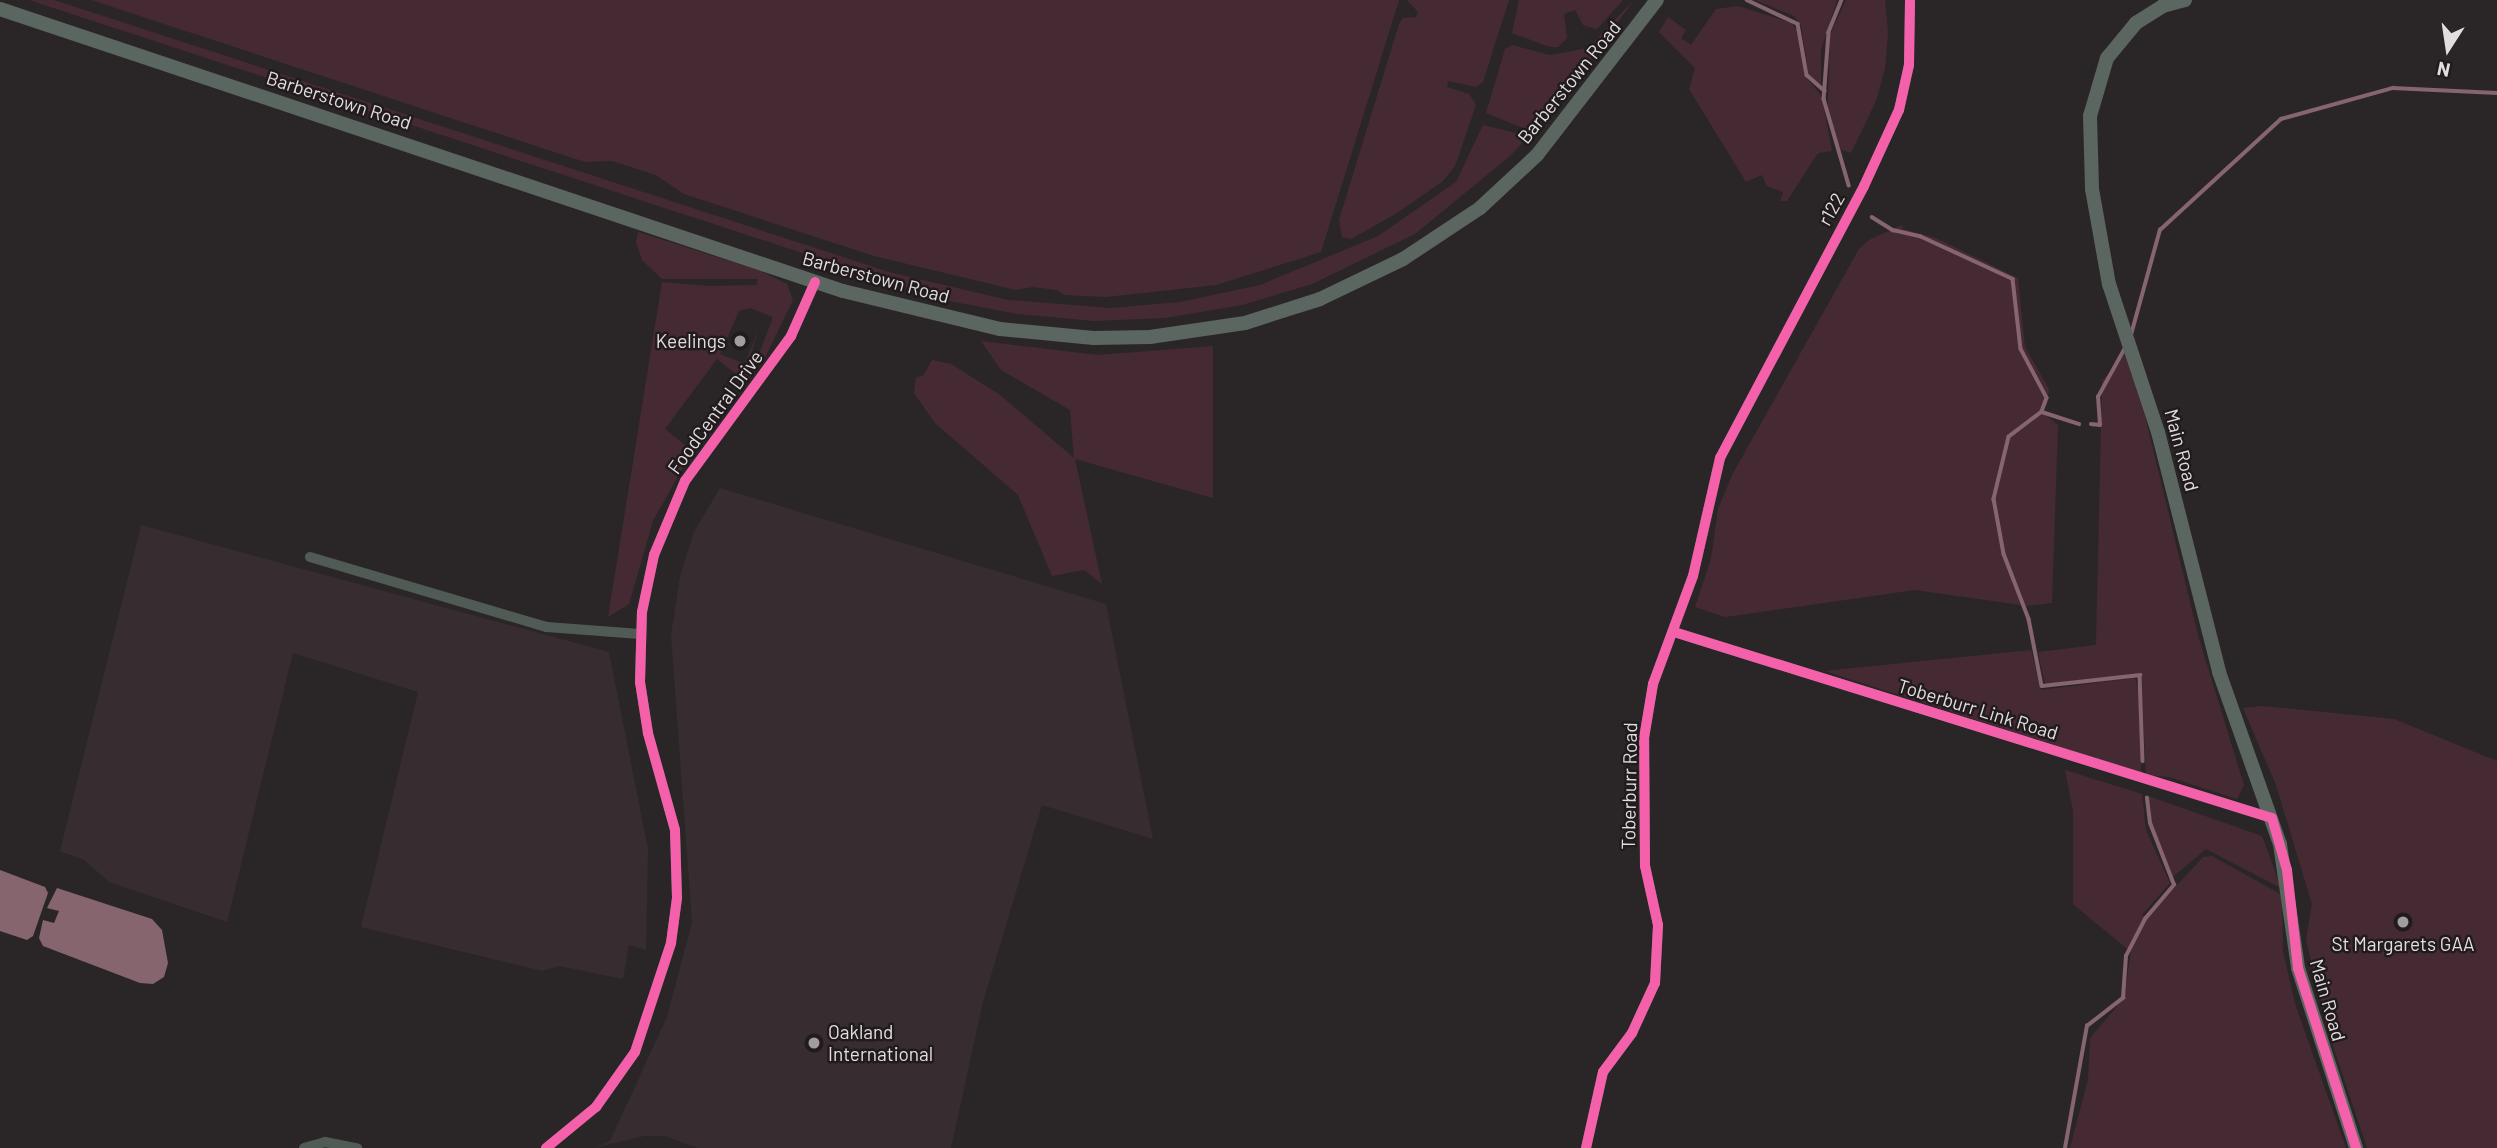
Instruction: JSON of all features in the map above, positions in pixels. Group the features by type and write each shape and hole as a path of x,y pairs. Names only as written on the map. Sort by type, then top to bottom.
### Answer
{"main road":[{"name":"Barberstown Road","path":"0,9 815,282 916,310 1058,336 1150,337 1277,313 1360,282 1443,235 1479,208 1559,131 1657,0"},
{"name":"Main Road","path":"2185,0 2150,13 2115,43 2099,75 2090,116 2092,189 2109,284 2158,432 2219,672 2272,818 2287,870 2298,968 2356,1148"}],"street":[{"name":"r122","path":"1738,422 1864,186 1899,110 1909,65 1910,0"},
{"name":"FoodCentral Drive","path":"546,1148 596,1107 635,1052 671,943 677,898 675,830 648,733 640,682 640,634 650,571 674,502 791,336 815,282"},
{"name":"Toberburr Road","path":"1586,1148 1603,1072 1632,1033 1655,984 1658,925 1645,866 1644,738 1653,684 1693,576 1710,490 1738,422"},
{"path":"310,557 547,628 640,634"},
{"name":"Toberburr Link Road","path":"1674,632 2272,818"},
{"path":"304,1148 324,1142 357,1148"}],"shaded area":[{"path":"29,0 54,0 889,272 1008,300 1111,308 1180,302 1260,285 1378,236 1456,182 1483,125 1524,135 1526,129 1486,113 1505,49 1512,45 1550,55 1588,48 1634,0 1551,113 1510,156 1415,234 1312,284 1242,305 1165,318 1094,321 1018,314 949,301"},
{"path":"91,0 1399,0 1321,252 1216,285 1106,297 1065,295 1057,290 1033,287 1016,290 874,256 684,194 656,175 612,161 585,162"},
{"path":"1407,0 1509,0 1483,82 1476,87 1448,81 1447,87 1469,94 1476,105 1455,166 1443,181 1397,213 1351,239 1342,237 1339,220 1399,24 1403,18 1416,17 1418,12"},
{"path":"1519,0 1623,0 1597,29 1583,25 1575,10 1564,14 1567,38 1558,47 1550,47 1512,33"},
{"path":"1755,0 1837,0 1821,50 1821,85 1809,75 1801,25 1794,16"},
{"path":"1846,0 1885,0 1888,33 1885,69 1876,101 1851,153 1839,149 1828,105 1830,35"},
{"path":"1738,6 1792,23 1800,35 1805,76 1822,97 1832,151 1818,153 1787,201 1780,201 1783,192 1767,186 1762,175 1746,182 1689,89 1695,68 1659,32 1668,17 1686,30 1681,38 1691,45 1716,9"},
{"path":"1902,225 1903,229 1936,238 2018,278 2025,347 2049,389 2047,405 2040,411 2058,425 2052,603 2028,606 1915,590 1725,617 1695,607 1711,559 1718,509 1732,475 1859,249 1869,240"},
{"path":"638,232 761,271 787,284 793,300 762,364 758,357 773,317 750,308 739,311 720,354 745,364 758,330 750,358 754,372 747,383 717,359 665,429 692,451 653,521 629,604 608,617 662,282 710,286 756,285 758,279 662,279 642,260 636,242"},
{"path":"981,341 1098,355 1213,346 1213,498 1075,459 1102,584 1084,570 1052,576 1018,495 935,423 914,393 916,377 923,376 932,360 951,364 1000,395 1074,458 1070,410 1001,370"},
{"path":"2125,354 2146,420 2198,635 2244,785 2237,799 2169,777 2146,775 2141,674 2045,684 2038,652 2096,645 2102,381"},
{"path":"720,488 1106,604 1153,839 1042,805 983,1002 951,1148 698,1148 665,1136 644,1136 594,1148 610,1141 667,1017 692,922 671,635 680,576 694,532"},
{"path":"141,525 609,652 648,849 646,950 629,945 623,979 559,966 542,971 361,927 418,692 293,653 227,922 109,882 84,860 60,851"},
{"path":"2031,650 2041,690 2135,678 2140,697 2141,773 1825,671"},
{"name":"St Margarets GAA","path":"2262,706 2394,719 2497,761 2497,1148 2367,1148 2331,1040 2306,940 2312,904 2276,785 2243,708"},
{"path":"2065,770 2142,794 2146,830 2170,883 2142,915 2146,919 2203,857 2212,856 2282,895 2283,951 2295,1004 2346,1148 2070,1148 2088,1080 2090,1038 2124,998 2131,952 2073,904 2073,811"},
{"path":"2148,796 2262,836 2281,888 2206,849 2173,877 2151,823"},
{"path":"0,870 45,887 48,893 33,936 27,940 0,931"},
{"path":"57,888 152,919 162,930 168,963 164,977 153,984 140,983 43,946 39,938 43,920 54,923 59,911 47,908"}],"waterway":[{"path":"1747,0 1798,24 1807,75 1825,91"},
{"path":"1842,0 1829,33 1824,99 1849,185"},
{"path":"2131,335 2160,230 2281,119 2393,88 2497,93"},
{"path":"1872,217 1893,230 1920,236 2013,279 2021,349 2047,398 2042,412 2009,437 1994,499 2004,554 2029,619 2042,686 2140,675 2143,761"},
{"path":"2091,424 2100,425 2098,397 2125,348"},
{"path":"2042,412 2079,424"},
{"path":"2065,1148 2087,1026 2123,998 2126,956 2145,919 2174,885 2150,823 2147,798"}],"cycle path":[{"path":"1586,1148 1603,1072 1632,1033 1655,983 1658,925 1645,866 1644,738 1653,684 1693,576 1720,458 1864,186 1899,110 1909,65 1910,0"},
{"path":"546,1148 596,1107 635,1052 671,943 677,898 675,830 648,733 640,682 642,612 654,555 685,481 791,336 815,282"},
{"path":"1674,632 2272,818 2287,870 2298,968 2356,1148"}],"place":[{"name":"Keelings","path":"740,341"},
{"name":"St Margarets GAA","path":"2403,922"},
{"name":"Oakland International","path":"814,1043"}]}
